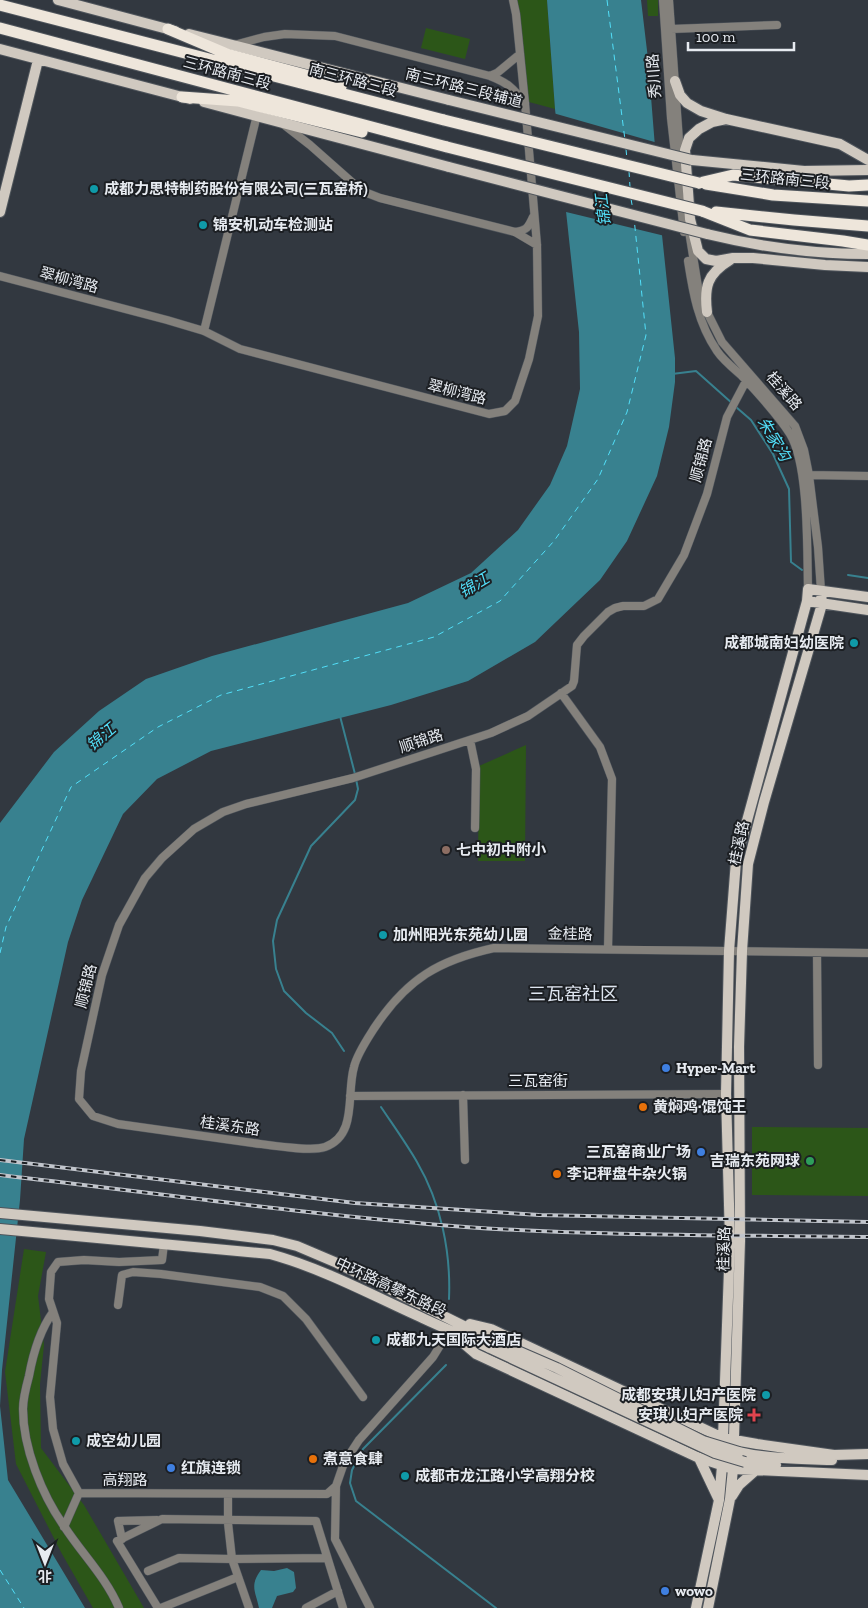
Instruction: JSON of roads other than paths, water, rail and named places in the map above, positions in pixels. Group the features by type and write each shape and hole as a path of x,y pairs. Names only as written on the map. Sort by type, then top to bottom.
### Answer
{"highway":[{"name":"南三环路三段","path":"0,5 444,120 699,183"},
{"name":"三环路南三段","path":"0,28 422,141 702,211"},
{"path":"168,29 227,54 332,82 358,97"},
{"path":"182,97 238,101 355,131 422,141"},
{"path":"699,183 733,176 849,186 868,185"},
{"name":"三环路南三段","path":"699,183 773,195 865,200"},
{"path":"702,211 868,226"},
{"path":"702,211 750,230 868,245"}],"main road":[{"name":"南三环路三段辅道","path":"58,0 74,2 168,29 692,160 804,171 868,170"},
{"path":"0,49 733,240 802,251 868,254"},
{"path":"0,212 38,60"},
{"path":"675,81 680,95 687,103 701,110 726,119 840,144 868,160"},
{"path":"726,119 712,122 700,129 689,138 685,150 690,219 698,251 706,259 716,261 733,258 753,258 868,267"},
{"path":"706,312 705,293 709,278 722,265 733,258"},
{"path":"808,589 868,597"},
{"name":"桂溪路","path":"696,1608 719,1500 722,1466 730,1241 726,1094 729,951 736,861 807,601 808,589"},
{"name":"桂溪路","path":"708,1608 730,1499 733,1469 740,1241 739,1047 742,951 748,864 764,802 822,604 821,591"},
{"path":"807,601 868,610"},
{"name":"中环路高攀东路段","path":"0,1213 200,1231 273,1240 297,1246 337,1263 456,1321 491,1344 715,1454 745,1462 797,1467 868,1468"},
{"name":"中环路高攀东路段","path":"0,1229 270,1254 334,1276 449,1331 557,1368 703,1441 752,1455 798,1459 868,1461"},
{"path":"456,1321 491,1329 723,1438 834,1454 868,1454"},
{"path":"449,1331 476,1354 699,1458 722,1466 733,1469 868,1475"},
{"path":"699,1458 719,1500"},
{"path":"730,1499 739,1485 756,1470"}],"street":[{"name":"翠柳湾路","path":"0,276 204,331 240,349 489,414 505,411 515,401 532,346 538,316 537,246 516,14 512,0"},
{"name":"秀川路","path":"663,0 674,150"},
{"name":"秀川路","path":"669,0 679,126"},
{"path":"671,29 777,26"},
{"path":"234,45 284,34 334,36 490,76 512,87 525,103"},
{"path":"490,76 497,74 520,54"},
{"path":"204,331 257,115"},
{"path":"279,121 310,145 362,191 380,198 515,232 537,246"},
{"name":"桂溪路","path":"679,126 682,186 699,293 706,312 722,342 791,435 798,457 803,480 808,589"},
{"name":"桂溪路","path":"674,150 680,208 695,303 701,322 718,352 748,378 794,426 804,450 809,475 818,547 821,591"},
{"path":"515,232 529,227 534,214"},
{"name":"顺锦路","path":"79,1099 81,1071 102,975 119,925 145,878 162,858 194,829 223,812 246,804 357,777 491,733 528,716 572,686 574,682 577,645 584,636 608,612 623,606 644,606 658,599 663,592 684,555 706,494 727,417 748,378"},
{"path":"809,475 868,476"},
{"path":"561,693 600,748 612,779 608,948"},
{"path":"470,740 476,769 475,828"},
{"name":"金桂路","path":"350,1096 354,1066 369,1036 385,1011 412,982 450,960 470,953 494,948 608,948 868,953"},
{"path":"817,953 818,1066"},
{"name":"三瓦窑街","path":"350,1096 726,1094"},
{"name":"桂溪东路","path":"79,1099 94,1116 118,1124 291,1148 323,1148 339,1140 348,1120 350,1096"},
{"path":"463,1096 465,1160"},
{"path":"64,1527 78,1493 63,1464 53,1429 50,1397 57,1323 49,1299 51,1272 58,1262 162,1260 164,1244"},
{"path":"118,1305 122,1275 133,1272 260,1286 283,1296 306,1319 363,1397"},
{"path":"53,1312 46,1322 32,1361 25,1391 23,1410 28,1448 45,1493 64,1527 95,1567 119,1608"},
{"path":"370,1608 335,1540 336,1486 344,1463 359,1440 433,1357 449,1331"},
{"name":"高翔路","path":"78,1493 328,1494 336,1486"},
{"path":"228,1494 228,1521 232,1559 249,1608"},
{"path":"162,1519 117,1541 159,1608 238,1577"},
{"path":"122,1539 118,1521 162,1519 316,1522 343,1608"},
{"path":"148,1571 178,1558 327,1558"},
{"path":"306,1608 338,1591"}],"water":[{"name":"锦江","path":"547,0 641,0 675,358 675,382 669,427 657,476 627,541 600,580 535,642 468,681 391,705 211,751 157,779 123,814 82,900 68,942 24,1139 0,1406 0,823 54,752 99,711 146,679 212,656 408,603 471,573 518,530 550,485 567,446 580,389 579,332 555,109"},
{"path":"0,1406 8,1480 85,1608 0,1608"},
{"path":"287,1568 294,1572 296,1588 293,1592 277,1596 272,1608 259,1608 254,1585 261,1570 274,1571"}],"waterway":[{"name":"朱家沟","path":"672,374 696,371 733,404"},
{"name":"朱家沟","path":"736,407 751,420 773,454 789,489 791,562 802,570"},
{"name":"朱家沟","path":"848,575 868,578"},
{"path":"340,716 355,774"},
{"path":"344,1051 332,1033 306,1013 284,991 276,969 273,941 277,920 311,846 355,800 358,789 356,779"},
{"path":"381,1107 417,1162 432,1194 443,1228 446,1246 449,1299"},
{"path":"446,1365 363,1449 352,1470 350,1483 356,1501 496,1608"}],"railway":[{"path":"0,1160 355,1203 539,1215 868,1222"},
{"path":"0,1175 291,1210 465,1227 616,1234 868,1237"}],"place":[{"name":"成都力思特制药股份有限公司(三瓦窑桥)","path":"94,189"},
{"name":"锦安机动车检测站","path":"203,225"},
{"name":"成都城南妇幼医院","path":"854,643"},
{"name":"七中初中附小","path":"446,850"},
{"name":"加州阳光东苑幼儿园","path":"383,935"},
{"name":"Hyper-Mart","path":"666,1068"},
{"name":"黄焖鸡·馄饨王","path":"643,1107"},
{"name":"三瓦窑商业广场","path":"701,1152"},
{"name":"吉瑞东苑网球","path":"810,1161"},
{"name":"李记秤盘牛杂火锅","path":"557,1174"},
{"name":"成都九天国际大酒店","path":"376,1340"},
{"name":"成都安琪儿妇产医院","path":"766,1395"},
{"name":"安琪儿妇产医院","path":"754,1415"},
{"name":"成空幼儿园","path":"76,1441"},
{"name":"煮意食肆","path":"313,1459"},
{"name":"红旗连锁","path":"171,1468"},
{"name":"成都市龙江路小学高翔分校","path":"405,1476"},
{"name":"wowo","path":"665,1591"}],"district":[{"name":"三瓦窑社区","path":"573,994"}]}
